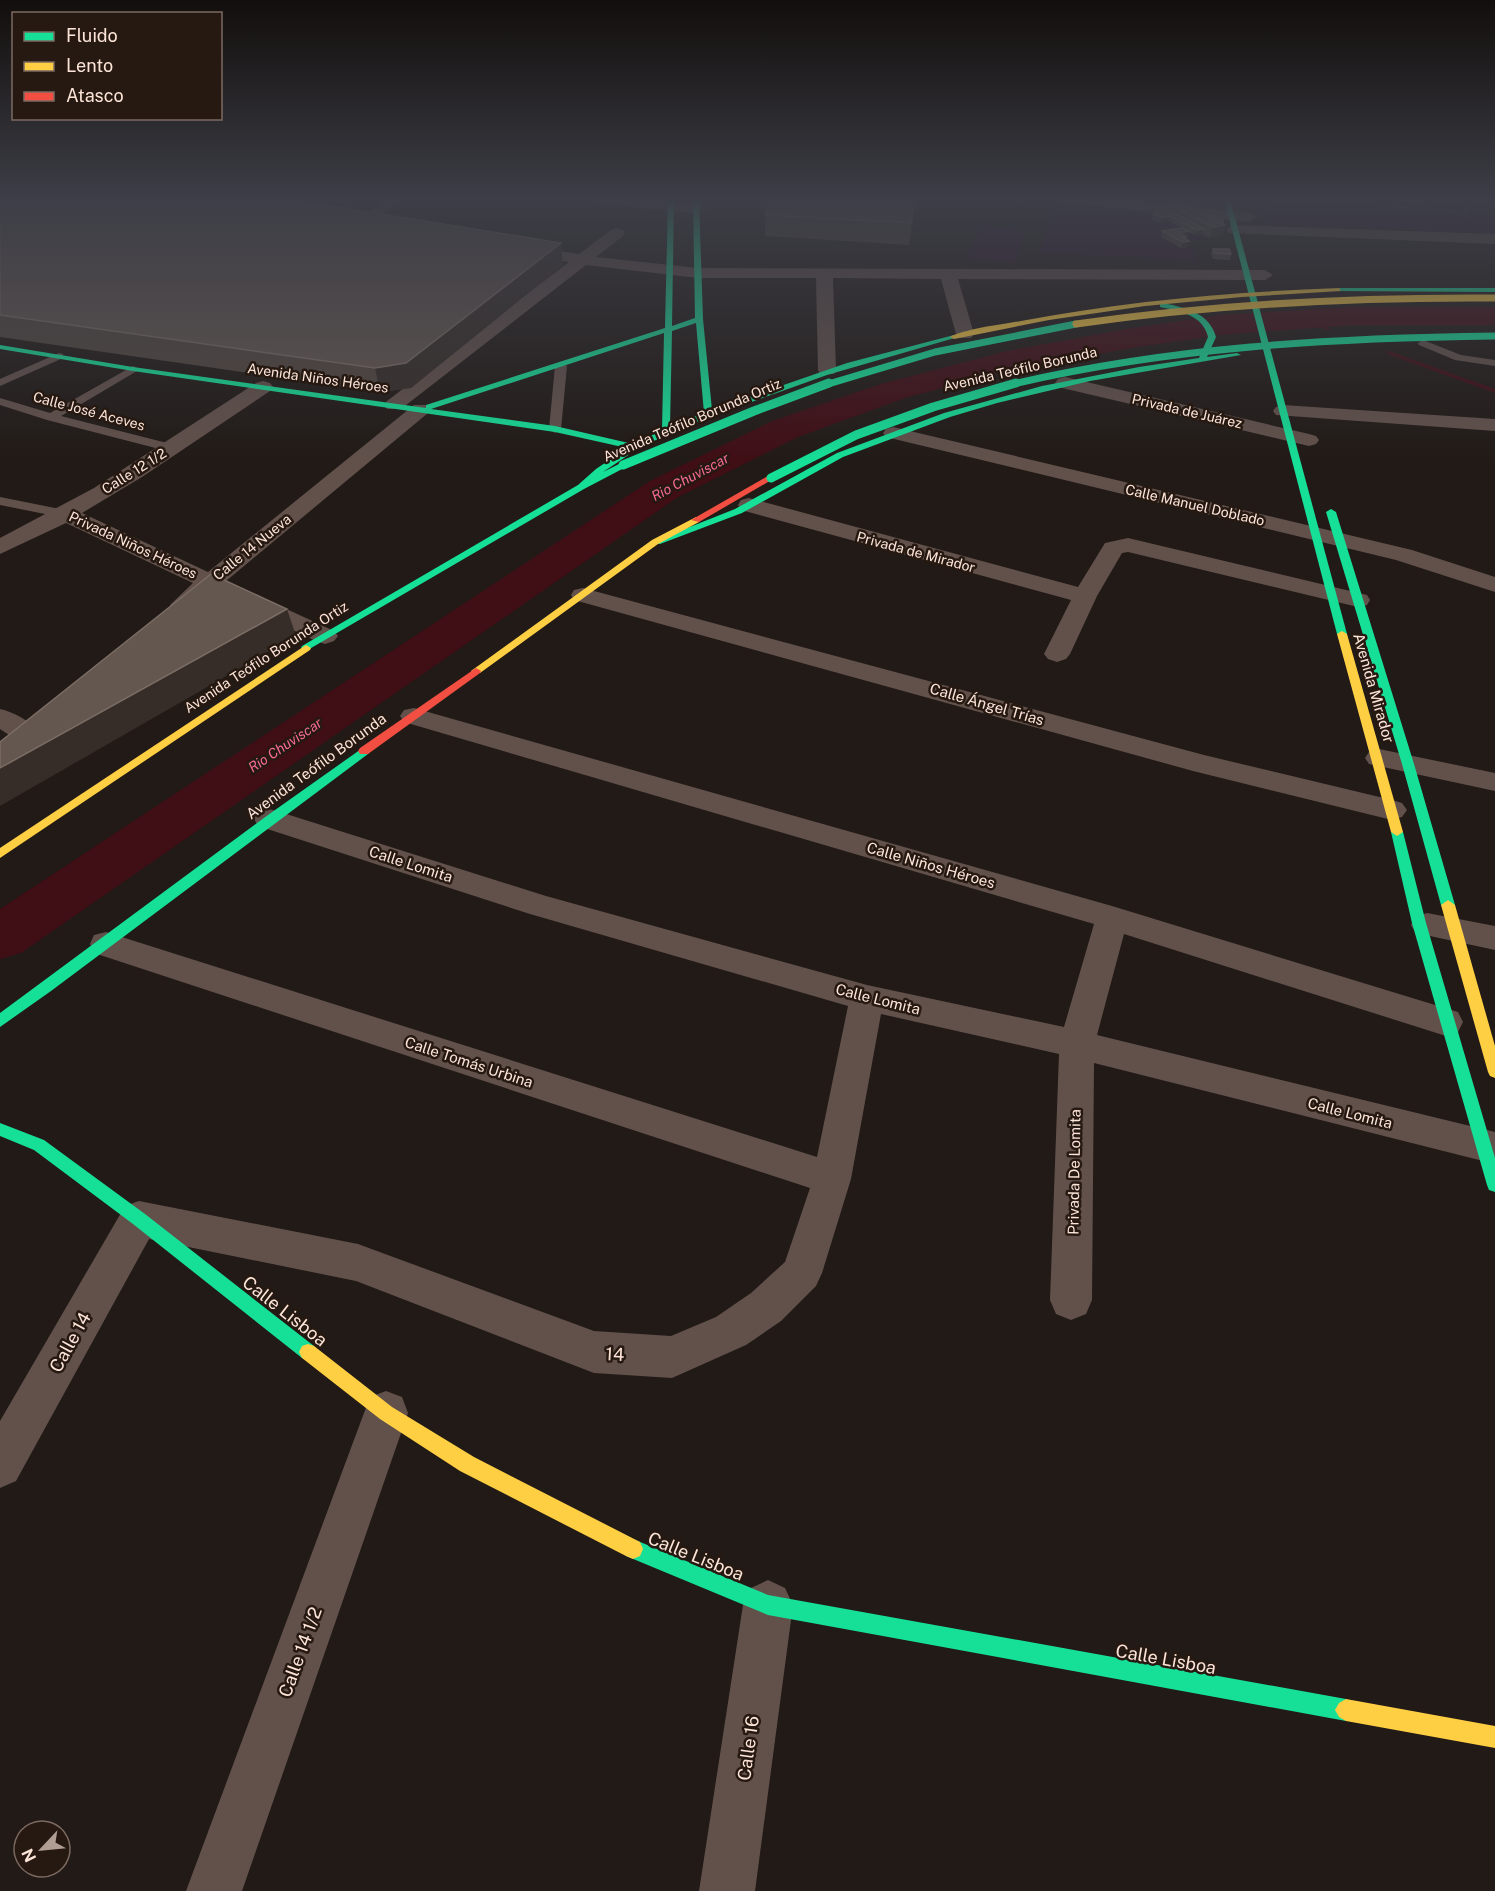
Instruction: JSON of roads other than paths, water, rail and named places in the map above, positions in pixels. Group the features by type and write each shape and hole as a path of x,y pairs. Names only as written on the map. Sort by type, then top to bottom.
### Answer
{"main road":[{"path":"666,430 669,287"},
{"path":"698,287 708,414"},
{"name":"Avenida Mirador","path":"1249,287 1257,308 1267,352 1311,446"},
{"path":"1268,287 1275,312"},
{"path":"581,487 598,468 630,446 666,430 827,370 965,334 1096,310 1251,293 1495,290"},
{"name":"Avenida Teófilo Borunda Ortiz","path":"1,852 325,636 581,487 623,465 794,396 976,342 1067,325 1192,307 1346,298 1495,298"},
{"path":"1155,303 1197,315 1211,329 1212,337 1202,359"},
{"path":"421,409 561,366 699,319"},
{"path":"1283,335 1288,354"},
{"name":"Avenida Teófilo Borunda","path":"0,1021 106,944 269,819 655,542 771,478 855,436 961,398 1056,374 1223,347 1298,340 1383,336 1495,336"},
{"name":"Avenida Teófilo Borunda","path":"655,542 703,526 749,505 851,450 893,433 974,407 1065,383 1202,359 1267,352 1288,354 1423,343 1495,342"},
{"name":"Avenida Niños Héroes","path":"0,347 133,369 555,429 630,446"},
{"name":"Avenida Mirador","path":"1294,408 1288,434 1330,594 1392,810 1446,1022 1490,1147 1495,1185"},
{"name":"Avenida Mirador","path":"1326,496 1408,764 1495,1071"},
{"name":"Calle Lisboa","path":"0,1129 39,1145 139,1219 386,1413 467,1464 619,1543 768,1605 1495,1737"}],"street":[{"path":"394,405 546,287"},
{"path":"824,287 827,370"},
{"path":"952,287 965,334"},
{"name":"Privada de Juárez","path":"1065,383 1288,434 1311,446"},
{"name":"Calle 12 1/2","path":"0,547 65,514 263,387"},
{"path":"1294,408 1495,425"},
{"name":"Calle 14 Nueva","path":"164,619 421,409"},
{"name":"Calle Manuel Doblado","path":"893,433 1339,538 1454,570 1495,585"},
{"name":"Privada de Mirador","path":"749,505 1084,596"},
{"name":"Privada Niños Héroes","path":"65,514 325,636"},
{"path":"1057,654 1084,596 1113,548 1128,545 1358,600"},
{"name":"Calle Ángel Trías","path":"583,595 1203,750 1392,810"},
{"name":"Calle Niños Héroes","path":"414,716 1112,918 1446,1022"},
{"path":"0,717 25,732"},
{"path":"1377,757 1495,783"},
{"name":"Calle Lomita","path":"269,819 541,906 867,998 1077,1044 1490,1147"},
{"path":"1077,1044 1112,918"},
{"path":"1419,923 1495,938"},
{"name":"Calle Tomás Urbina","path":"106,944 832,1179"},
{"name":"14","path":"139,1219 358,1263 427,1291 594,1352 672,1357 731,1331 766,1307 802,1273 832,1179 867,998"},
{"name":"Privada De Lomita","path":"1071,1300 1077,1044"},
{"name":"Calle 14","path":"0,1465 139,1219"},
{"name":"Calle 14 1/2","path":"214,1891 386,1413"},
{"name":"Calle 16","path":"727,1891 768,1605"}],"lane":[{"path":"1423,343 1459,358 1495,363"},
{"path":"0,383 59,356"},
{"path":"555,429 561,366"},
{"path":"51,417 133,369"},
{"name":"Calle José Aceves","path":"0,401 51,417 171,448"},
{"name":"Privada Niños Héroes","path":"0,501 65,514"}],"waterway":[{"name":"Rio Chuviscar","path":"0,938 664,489 785,429 893,391 1007,361 1132,338 1220,325 1354,316 1495,316"},
{"path":"1306,319 1328,329"},
{"path":"1389,353 1495,391"}]}
